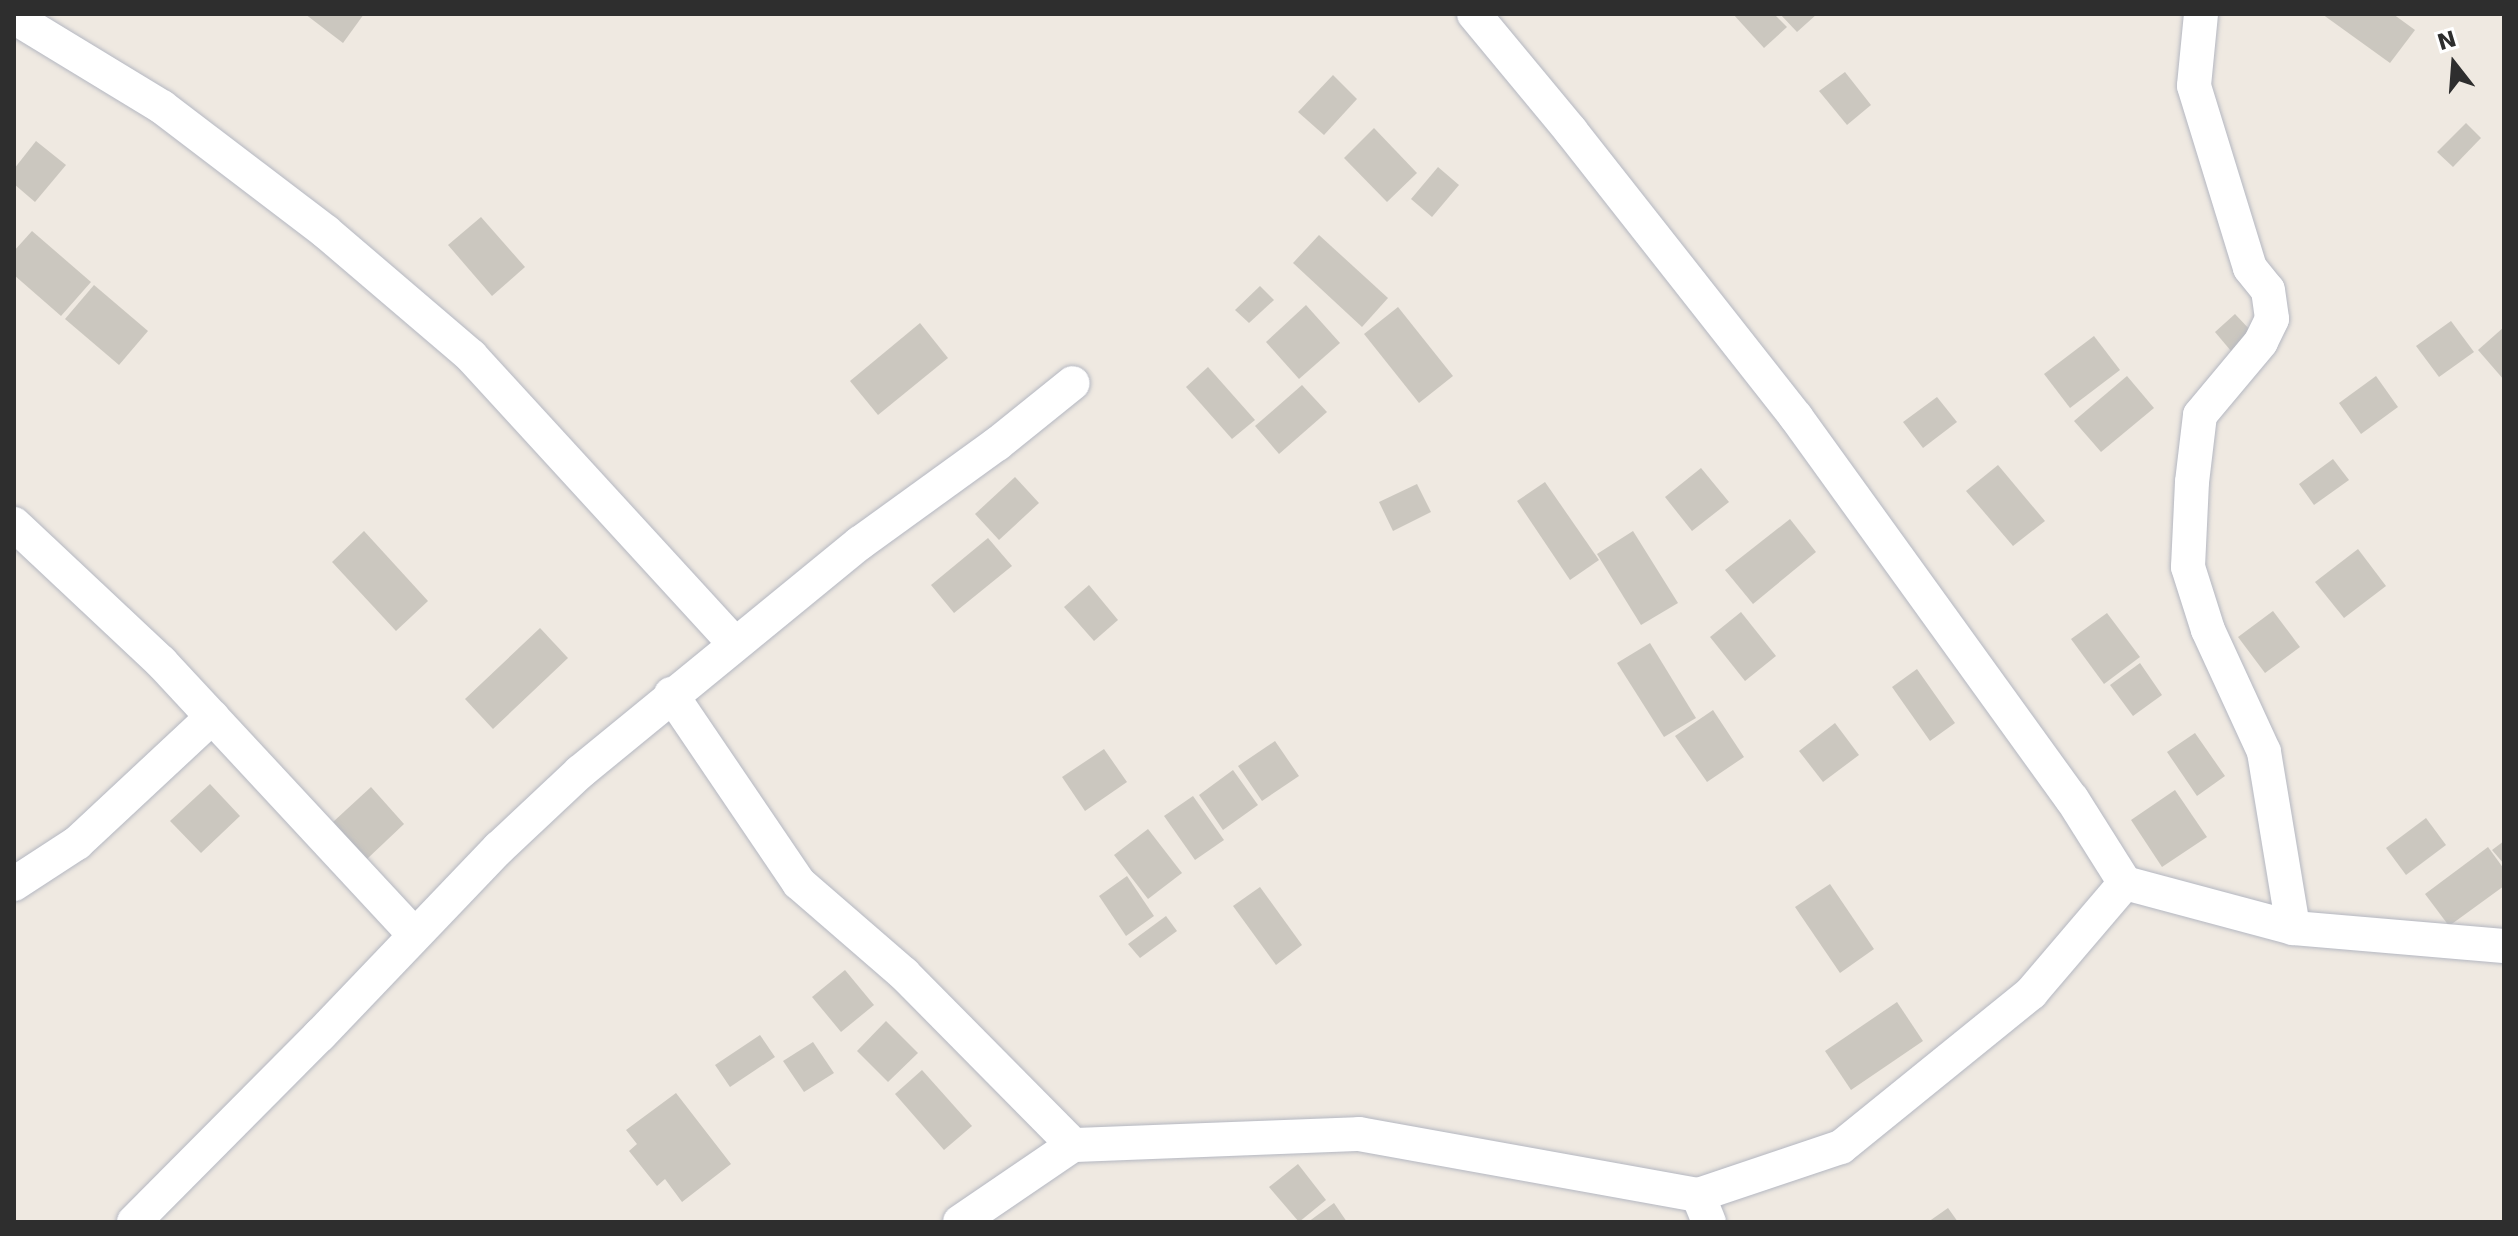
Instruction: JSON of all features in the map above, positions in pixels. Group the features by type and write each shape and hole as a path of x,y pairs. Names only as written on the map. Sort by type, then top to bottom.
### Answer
{"street":[{"path":"1474,14 1571,131 1796,417 2072,799 2125,883 2293,928 2504,946"},
{"path":"2201,14 2194,86 2250,268 2268,290 2272,319 2261,342 2200,415 2192,482 2188,567 2208,630 2264,752 2293,928"},
{"path":"14,17 162,107 326,232 471,356 734,643"},
{"path":"134,1222 320,1035 414,934 580,772 734,643 1073,383"},
{"path":"14,524 161,662 414,934"},
{"path":"671,694 799,883 904,974 1073,1145"},
{"path":"14,884 77,843 212,717"},
{"path":"960,1222 1073,1145 1359,1134 1704,1208 1841,1147 2031,993 2125,883"}],"building":[{"path":"305,14 364,14 343,43"},
{"path":"1733,14 1774,14 1787,27 1764,48"},
{"path":"1780,14 1817,14 1797,32"},
{"path":"2322,14 2393,14 2415,30 2390,63"},
{"path":"1845,72 1871,105 1847,125 1819,91"},
{"path":"1333,75 1357,99 1324,135 1298,112"},
{"path":"2466,123 2481,138 2453,167 2437,152"},
{"path":"1374,128 1417,173 1387,202 1344,158"},
{"path":"36,141 66,165 35,202 14,184 14,169"},
{"path":"1438,167 1459,185 1432,217 1411,199"},
{"path":"481,217 525,267 492,296 448,245"},
{"path":"32,231 91,282 61,316 14,275 14,251"},
{"path":"1319,235 1388,298 1362,327 1293,263"},
{"path":"94,285 148,331 119,365 65,319"},
{"path":"1260,286 1274,300 1249,323 1235,310"},
{"path":"1306,305 1340,343 1299,379 1266,342"},
{"path":"1398,307 1453,376 1419,403 1364,334"},
{"path":"2235,314 2252,332 2231,351 2215,332"},
{"path":"2451,321 2474,352 2439,377 2416,346"},
{"path":"920,323 948,358 878,415 850,381"},
{"path":"2504,327 2504,380 2478,350"},
{"path":"2094,336 2120,370 2070,408 2044,374"},
{"path":"1208,367 1255,420 1232,439 1186,387"},
{"path":"2127,376 2154,408 2101,452 2074,421"},
{"path":"2376,376 2398,407 2361,434 2339,403"},
{"path":"1302,385 1327,412 1279,454 1255,426"},
{"path":"1937,397 1957,422 1923,448 1903,422"},
{"path":"2333,459 2349,480 2314,505 2299,484"},
{"path":"1998,465 2045,521 2013,546 1966,491"},
{"path":"1701,468 1729,502 1692,531 1665,497"},
{"path":"1015,477 1039,503 999,540 975,514"},
{"path":"1545,482 1599,560 1570,580 1517,501"},
{"path":"1417,484 1431,512 1393,531 1379,502"},
{"path":"1790,519 1816,552 1753,604 1725,570"},
{"path":"364,531 428,601 396,631 332,562"},
{"path":"1633,531 1678,603 1641,625 1597,554"},
{"path":"988,538 1012,566 954,613 931,585"},
{"path":"2358,549 2386,586 2344,618 2315,582"},
{"path":"1089,585 1118,620 1094,641 1064,607"},
{"path":"2273,611 2300,647 2265,673 2238,637"},
{"path":"1741,612 1776,656 1745,681 1710,637"},
{"path":"2107,613 2140,657 2104,684 2071,639"},
{"path":"540,628 568,658 493,729 465,699"},
{"path":"1650,643 1696,718 1664,737 1617,663"},
{"path":"2140,663 2162,695 2133,716 2110,685"},
{"path":"1917,669 1955,723 1930,741 1892,687"},
{"path":"1713,710 1744,757 1707,782 1675,736"},
{"path":"1835,723 1859,755 1823,782 1799,751"},
{"path":"2195,733 2225,776 2197,796 2167,752"},
{"path":"1275,741 1299,776 1262,801 1238,766"},
{"path":"1104,749 1127,782 1085,811 1062,777"},
{"path":"1233,770 1258,805 1223,830 1199,795"},
{"path":"210,784 240,816 201,853 170,821"},
{"path":"371,787 404,824 367,859 333,822"},
{"path":"2175,790 2207,837 2162,867 2131,820"},
{"path":"1193,796 1224,840 1195,860 1164,816"},
{"path":"2426,818 2446,845 2406,875 2386,848"},
{"path":"1148,829 1182,873 1148,899 1114,855"},
{"path":"2504,841 2504,864 2492,850"},
{"path":"2488,847 2504,869 2504,886 2449,926 2425,894"},
{"path":"1127,876 1154,916 1126,936 1099,896"},
{"path":"1830,884 1874,949 1840,973 1795,907"},
{"path":"1260,887 1302,945 1276,965 1233,906"},
{"path":"1166,916 1177,931 1140,958 1128,944"},
{"path":"845,970 874,1005 841,1032 812,997"},
{"path":"1897,1002 1923,1041 1851,1090 1825,1051"},
{"path":"886,1021 918,1053 888,1082 857,1051"},
{"path":"760,1035 775,1057 730,1087 715,1065"},
{"path":"813,1042 834,1073 804,1092 783,1061"},
{"path":"922,1070 972,1126 944,1150 895,1094"},
{"path":"676,1093 731,1164 682,1202 665,1179 657,1186 629,1151 637,1144 626,1130"},
{"path":"1298,1164 1326,1200 1299,1222 1269,1187"},
{"path":"1334,1203 1347,1222 1308,1222"},
{"path":"1948,1208 1958,1222 1928,1222"}]}
